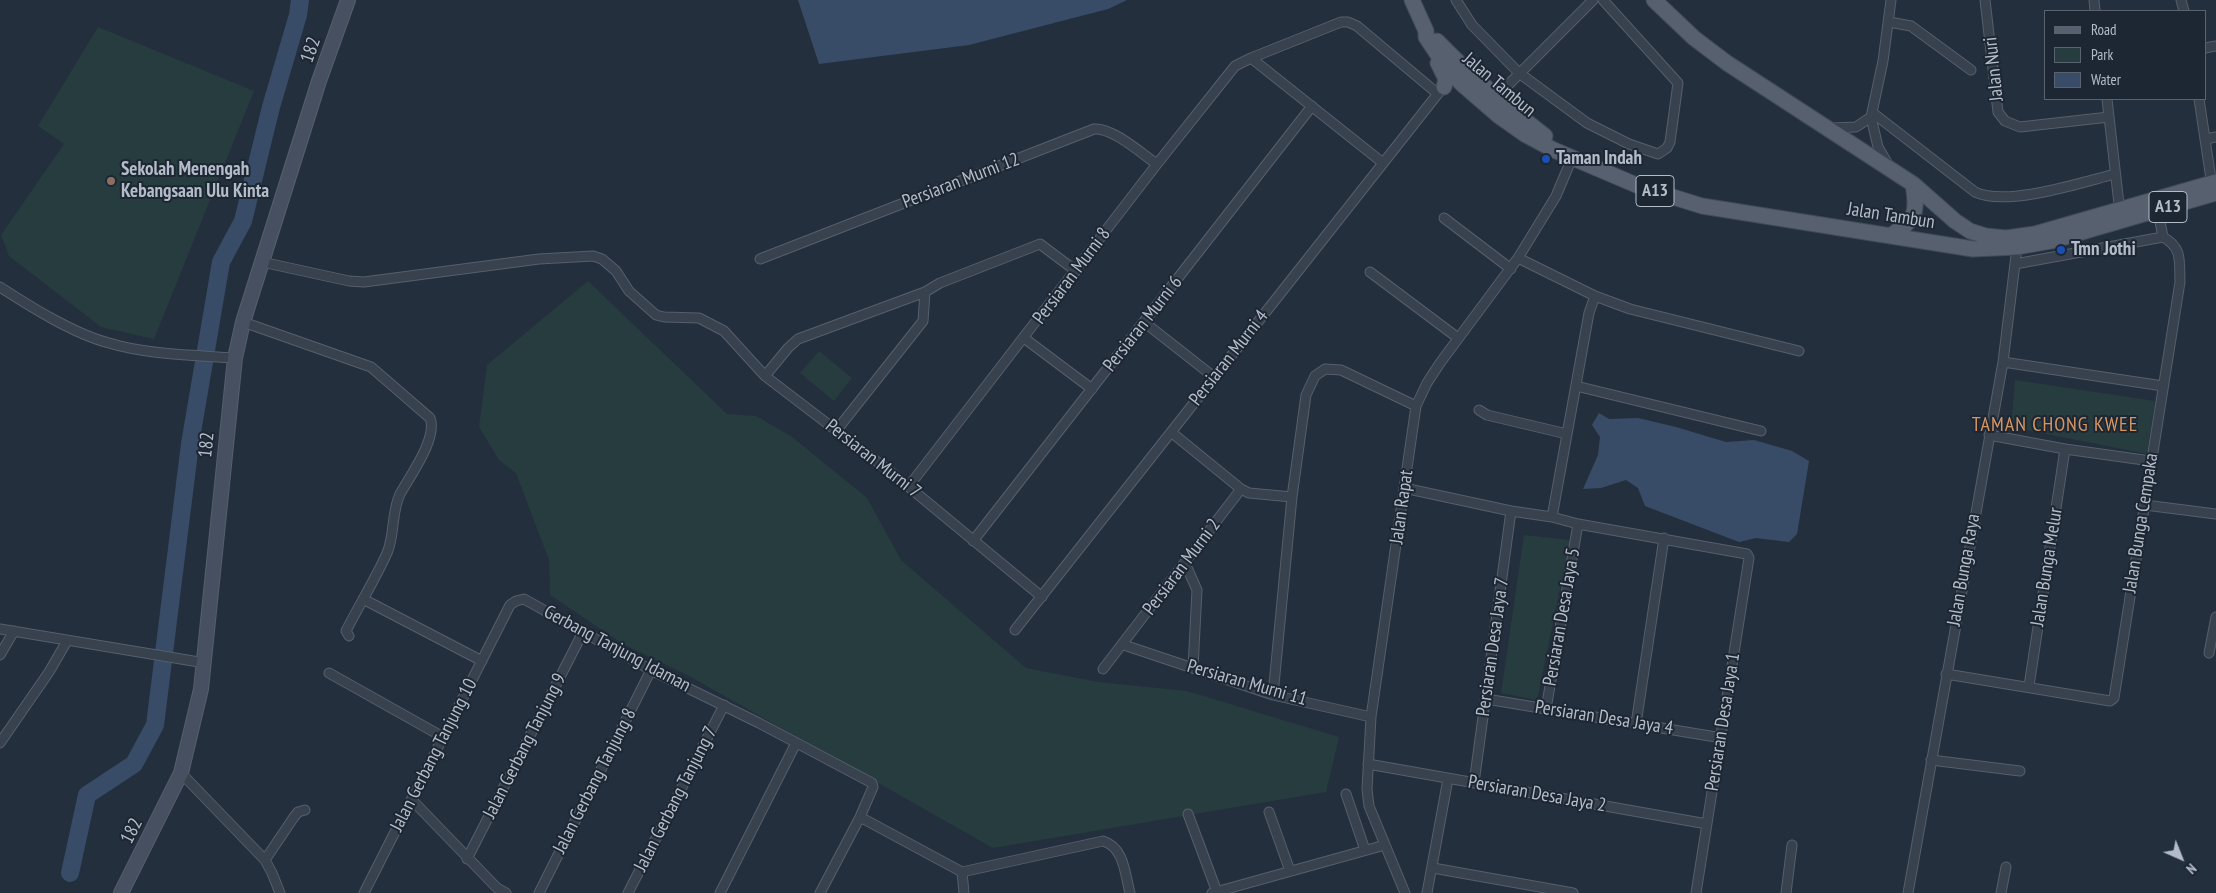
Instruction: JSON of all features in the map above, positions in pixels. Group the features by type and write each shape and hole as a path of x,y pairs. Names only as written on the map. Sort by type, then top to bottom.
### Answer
{"main road":[{"name":"Jalan Tambun","path":"1412,0 1427,36 1446,67 1526,134 1549,148 1641,187 1702,206 1973,249 2017,247 2051,241 2120,214"},
{"name":"A13","path":"1654,0 1694,38 1727,63 1913,184"},
{"path":"1427,36 1445,75 1441,90"},
{"path":"1441,90 1453,84 1487,101"},
{"name":"Jalan Tambun","path":"1913,184 1955,221 1970,231 1986,236 2006,238 2035,234 2120,214 2214,188"},
{"path":"1890,236 1907,225 1914,216 1916,204 1913,184"}],"street":[{"name":"182","path":"121,893 181,773 200,698 205,664 235,358 243,322 320,81 348,0"},
{"path":"1456,0 1472,24 1519,73 1588,123 1629,144 1658,154 1670,142 1679,87 1676,78 1603,0"},
{"path":"1487,101 1519,73 1593,0"},
{"path":"1890,0 1889,22 1872,115 1878,147 1893,172"},
{"name":"Jalan Nuri","path":"1985,0 1998,112 2005,121 2020,127 2109,117"},
{"path":"1383,163 1251,58 1341,22 1348,22 1357,26 1441,90"},
{"path":"1889,22 1912,26 1971,70"},
{"name":"Persiaran Murni 8","path":"909,486 1157,164 1235,66 1251,58"},
{"name":"Persiaran Murni 4","path":"1016,630 1441,90"},
{"path":"2107,100 2120,214"},
{"path":"2199,100 2214,188"},
{"name":"Persiaran Murni 6","path":"973,541 1312,106"},
{"path":"1826,128 1856,127 1872,115"},
{"path":"1872,115 1984,197 2008,198 2115,174"},
{"name":"Persiaran Murni 12","path":"760,258 1094,130 1102,130 1122,140 1157,164"},
{"path":"2205,139 2216,138"},
{"name":"Jalan Rapat","path":"1405,893 1369,806 1367,789 1371,717 1416,406 1427,383 1518,258 1556,196 1568,155"},
{"path":"2015,264 2163,237 2156,205"},
{"path":"1444,218 1510,269"},
{"name":"Jalan Bunga Cempaka","path":"2029,686 2110,701 2114,698 2150,461 2180,282 2178,251 2172,242 2163,237"},
{"path":"765,376 798,339 925,292 940,283 1040,244 1076,271"},
{"name":"Jalan Bunga Raya","path":"1908,893 2002,362 2017,247"},
{"name":"Persiaran Murni 7","path":"262,262 349,281 364,282 539,259 593,256 609,264 629,291 656,315 699,318 724,331 765,376 909,486 1042,597"},
{"path":"1518,258 1595,296 1640,311 1798,350"},
{"path":"1370,272 1458,338"},
{"path":"0,287 97,339 110,344 158,352 235,358"},
{"path":"836,430 923,321 925,314 925,292"},
{"path":"1552,517 1589,313 1595,296"},
{"path":"243,322 372,367 430,418 432,431 399,496 393,514 387,553 346,631 349,636"},
{"path":"1144,322 1214,377"},
{"path":"1024,338 1092,389"},
{"path":"2002,362 2163,386"},
{"path":"1273,694 1292,497 1306,395 1315,376 1325,369 1341,370 1416,406"},
{"path":"1576,386 1760,431"},
{"path":"1479,410 1487,415 1567,434"},
{"path":"1171,432 1241,489 1249,493 1292,497"},
{"path":"1989,435 2065,449 2150,461"},
{"name":"Jalan Bunga Melur","path":"2029,686 2065,449"},
{"path":"1404,488 1511,511 1552,517 1578,524 1664,538 1636,724"},
{"name":"Persiaran Murni 2","path":"1103,670 1124,645 1241,489"},
{"path":"2144,505 2216,514"},
{"name":"Persiaran Desa Jaya 7","path":"1474,783 1511,511"},
{"name":"Persiaran Desa Jaya 5","path":"1546,709 1578,524"},
{"name":"Persiaran Desa Jaya 1","path":"1664,538 1745,553 1749,558 1696,893"},
{"path":"1185,562 1197,590 1194,668"},
{"name":"Jalan Gerbang Tanjung 10","path":"363,599 482,661"},
{"name":"Gerbang Tanjung Idaman","path":"510,605 524,599 651,670 724,705 870,782 873,787 860,817"},
{"name":"Jalan Gerbang Tanjung 10","path":"364,893 388,849 510,605"},
{"path":"2210,652 2216,617"},
{"path":"0,629 205,664"},
{"path":"0,655 14,631"},
{"name":"Jalan Gerbang Tanjung 9","path":"467,859 583,632"},
{"path":"0,743 49,672 67,641"},
{"name":"Persiaran Murni 11","path":"1124,645 1273,694 1371,717"},
{"name":"Jalan Gerbang Tanjung 8","path":"539,893 651,670"},
{"path":"328,673 443,737"},
{"path":"1946,674 2029,686"},
{"name":"Persiaran Desa Jaya 4","path":"1486,700 1722,738"},
{"name":"Jalan Gerbang Tanjung 7","path":"628,893 724,705"},
{"path":"720,893 796,743"},
{"path":"1932,760 2020,771"},
{"name":"Persiaran Desa Jaya 2","path":"1368,764 1707,824"},
{"path":"181,773 265,860 280,893"},
{"path":"1428,893 1448,779"},
{"path":"1346,794 1365,850"},
{"path":"412,800 467,859 497,888 506,893"},
{"path":"265,860 294,816 298,812 305,810"},
{"path":"1269,812 1290,871"},
{"path":"1188,814 1214,892 1385,845"},
{"path":"820,893 860,817 962,872 1103,841 1112,844 1118,850 1130,893"},
{"path":"1786,893 1792,845"},
{"path":"2001,893 2006,867"},
{"path":"1433,868 1573,893"},
{"path":"962,872 964,893"}],"green space":[{"name":"Sekolah Menengah Kebangsaan Ulu Kinta","path":"98,27 254,91 154,339 101,327 9,256 1,235 64,144 38,126"},
{"path":"588,281 727,414 756,416 791,436 867,498 901,560 1026,668 1098,682 1187,691 1339,737 1326,792 993,848 691,677 623,644 550,595 549,560 516,473 499,460 479,427 487,365"},
{"path":"819,351 852,378 834,401 800,373"},
{"path":"2015,380 2155,401 2147,454 2011,427"},
{"path":"1524,535 1570,540 1537,700 1501,693"}],"water":[{"path":"798,0 1127,0 1108,9 969,45 819,64"},
{"path":"1599,413 1609,419 1638,418 1726,442 1754,440 1792,451 1809,461 1797,534 1789,542 1756,538 1739,542 1645,506 1638,488 1626,480 1601,488 1583,489 1598,455 1600,437 1592,425"}],"waterway":[{"path":"70,873 87,795 134,764 155,725 190,444 221,262 243,221 271,107 298,15 300,0"}],"place":[{"name":"Taman Indah","path":"1546,159"},
{"name":"Sekolah Menengah Kebangsaan Ulu Kinta","path":"111,181"},
{"name":"Tmn Jothi","path":"2061,250"}],"district":[{"name":"TAMAN CHONG KWEE","path":"2055,425"}]}
